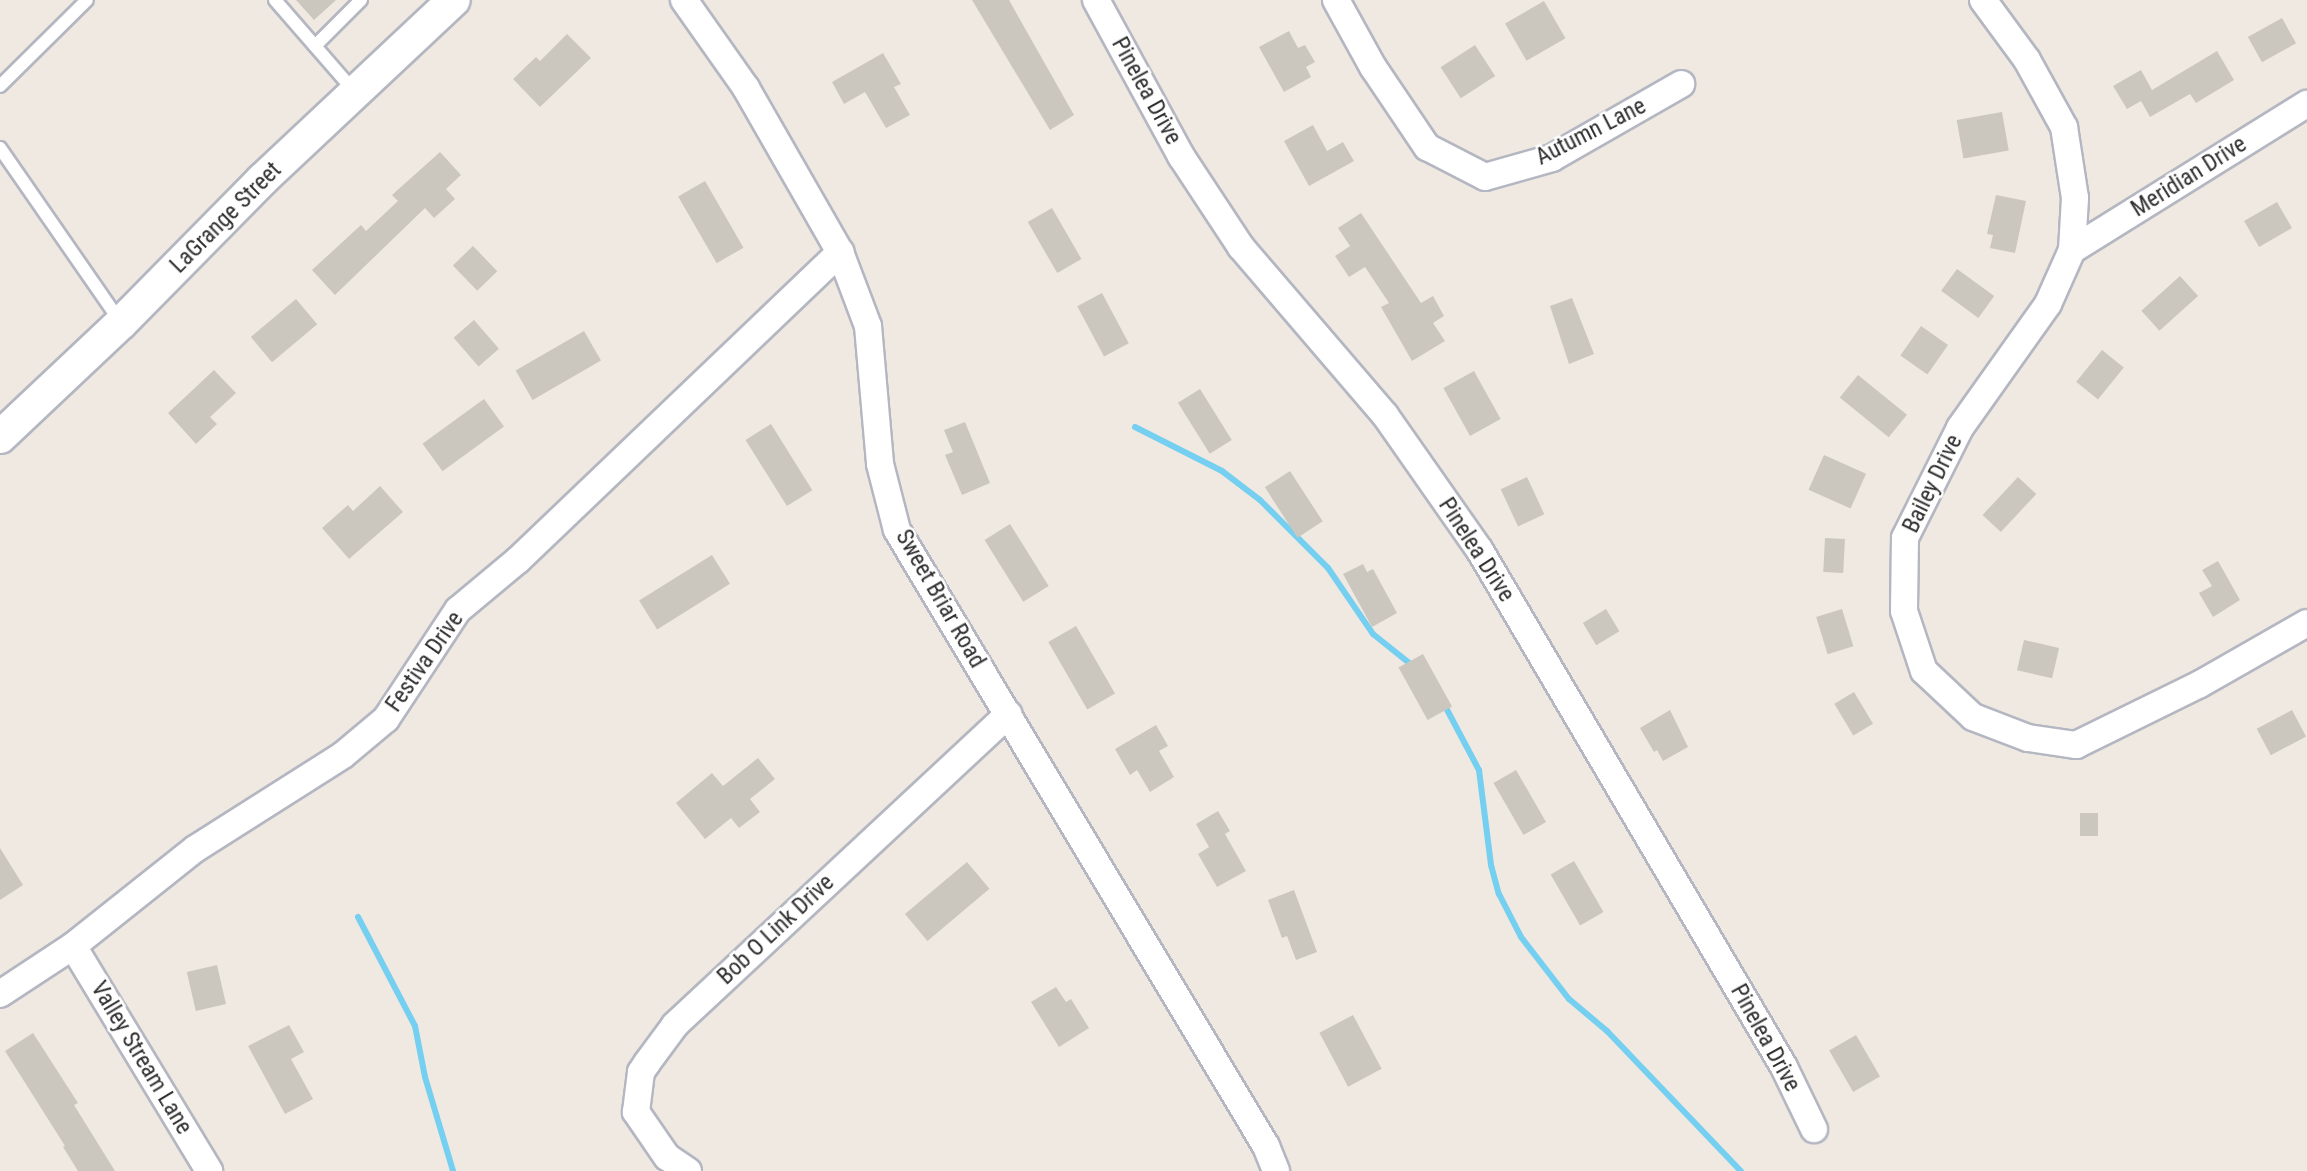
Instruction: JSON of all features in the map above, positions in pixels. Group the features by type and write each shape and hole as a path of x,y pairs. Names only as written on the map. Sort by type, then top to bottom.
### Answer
{"street":[{"name":"LaGrange Street","path":"0,437 121,323 262,180 454,0"},
{"name":"Sweet Briar Road","path":"684,0 746,88 840,252 868,326 880,464 897,530 1259,1134 1276,1171"},
{"name":"Pinelea Drive","path":"1096,0 1181,156 1241,247 1385,415 1479,549 1784,1068 1814,1129"},
{"name":"Autumn Lane","path":"1336,0 1373,67 1427,147 1485,177 1552,158 1681,84"},
{"name":"Bailey Drive","path":"1983,0 2027,60 2064,127 2076,198 2072,250 2048,304 1960,428 1905,538 1904,611 1924,671 1973,717 2028,738 2076,745 2200,684 2307,623"},
{"name":"Meridian Drive","path":"2072,250 2307,104"},
{"name":"Festiva Drive","path":"0,994 73,946 195,849 343,755 386,719 458,610 518,559 840,252"},
{"name":"Bob O Link Drive","path":"688,1171 667,1157 636,1112 641,1072 647,1063 675,1025 1008,714"},
{"name":"Valley Stream Lane","path":"73,946 209,1171"}],"lane":[{"path":"0,86 87,0"},
{"path":"275,0 355,92"},
{"path":"315,46 362,0"},
{"path":"0,149 121,323"}],"building":[{"path":"296,0 336,0 314,20"},
{"path":"972,0 1009,0 1074,115 1050,130"},
{"path":"1544,1 1566,38 1527,61 1505,24"},
{"path":"2282,18 2296,43 2262,62 2248,37"},
{"path":"1289,31 1298,48 1305,45 1315,62 1306,67 1311,77 1284,92 1259,47"},
{"path":"567,34 591,58 540,107 513,79 536,57 540,61"},
{"path":"1475,45 1495,76 1461,98 1441,67"},
{"path":"2217,51 2234,80 2196,103 2190,94 2150,117 2141,101 2127,109 2113,86 2141,70 2152,90"},
{"path":"883,53 901,84 894,87 910,115 886,128 865,92 844,104 832,82"},
{"path":"2002,112 2009,150 1963,158 1957,120"},
{"path":"1313,125 1327,151 1343,142 1354,161 1309,186 1284,141"},
{"path":"440,152 461,175 446,189 455,199 434,218 425,208 335,295 312,270 361,225 366,231 398,201 392,195"},
{"path":"705,181 744,248 717,263 678,196"},
{"path":"1996,195 2026,201 2015,253 1990,248 1993,235 1987,234"},
{"path":"2277,202 2292,228 2259,247 2244,221"},
{"path":"1052,208 1082,259 1057,273 1028,222"},
{"path":"1361,213 1421,303 1433,296 1444,316 1433,323 1445,341 1412,361 1381,307 1389,303 1365,267 1349,277 1335,256 1350,246 1338,228"},
{"path":"473,246 497,271 477,291 453,265"},
{"path":"1957,269 1994,296 1978,318 1941,291"},
{"path":"2180,276 2198,296 2159,331 2141,311"},
{"path":"1102,293 1129,343 1104,356 1077,306"},
{"path":"1572,298 1594,354 1569,364 1550,306"},
{"path":"296,299 317,324 272,362 251,337"},
{"path":"474,320 499,349 479,366 454,338"},
{"path":"1921,326 1948,345 1927,374 1900,355"},
{"path":"584,331 601,360 533,400 516,371"},
{"path":"2102,350 2124,368 2098,399 2076,382"},
{"path":"214,370 236,393 210,417 217,424 196,444 168,413"},
{"path":"1474,371 1501,419 1470,436 1443,388"},
{"path":"1858,375 1907,415 1889,437 1840,398"},
{"path":"1200,389 1232,440 1210,454 1178,403"},
{"path":"484,399 504,427 442,471 423,444"},
{"path":"965,422 990,483 962,495 945,455 953,452 944,430"},
{"path":"771,424 812,490 787,506 746,440"},
{"path":"1824,455 1866,474 1851,508 1809,490"},
{"path":"1290,471 1323,521 1298,538 1265,487"},
{"path":"1527,477 1544,514 1518,526 1501,489"},
{"path":"2018,477 2036,494 2001,532 1983,515"},
{"path":"380,486 403,512 349,559 322,528 348,505 353,511"},
{"path":"1010,524 1049,586 1023,602 985,540"},
{"path":"1825,538 1845,539 1843,573 1823,572"},
{"path":"712,555 730,584 657,629 639,601"},
{"path":"2218,561 2240,600 2213,617 2199,593 2212,586 2202,570"},
{"path":"1363,564 1367,572 1373,569 1397,613 1372,627 1343,574"},
{"path":"1606,609 1619,631 1596,645 1583,623"},
{"path":"1842,609 1853,646 1828,654 1816,617"},
{"path":"1076,626 1115,694 1087,710 1048,642"},
{"path":"2024,640 2059,648 2052,678 2017,670"},
{"path":"1423,654 1452,706 1428,720 1399,668"},
{"path":"1854,692 1873,724 1853,736 1834,704"},
{"path":"1670,710 1688,747 1663,761 1657,750 1654,752 1640,728"},
{"path":"2292,710 2306,736 2271,755 2257,729"},
{"path":"1156,725 1168,746 1159,751 1174,777 1150,792 1137,770 1130,775 1115,749"},
{"path":"758,758 775,779 750,799 760,812 739,828 731,818 705,839 676,803 712,773 723,786"},
{"path":"1516,770 1546,822 1523,835 1493,783"},
{"path":"1218,811 1230,831 1225,834 1246,871 1217,887 1198,854 1209,847 1196,824"},
{"path":"2080,813 2098,813 2098,836 2080,836"},
{"path":"0,848 23,885 0,900"},
{"path":"1574,861 1604,912 1580,926 1551,874"},
{"path":"967,862 989,889 927,941 905,914"},
{"path":"1294,890 1317,952 1296,960 1287,936 1282,938 1268,900"},
{"path":"217,965 226,1004 196,1011 187,972"},
{"path":"1056,987 1066,1002 1071,999 1089,1028 1059,1047 1031,1002"},
{"path":"1353,1015 1382,1069 1348,1087 1319,1033"},
{"path":"289,1025 304,1052 291,1059 313,1099 285,1114 248,1046"},
{"path":"33,1033 78,1103 74,1105 115,1171 78,1171 5,1051"},
{"path":"1856,1035 1880,1077 1853,1092 1829,1050"}],"waterway":[{"path":"1135,427 1222,471 1260,500 1328,568 1373,634 1413,666"},
{"path":"1444,704 1479,770 1491,865 1499,894 1521,937 1569,999 1607,1031 1741,1171"},
{"path":"358,917 415,1026 425,1077 453,1171"}]}
